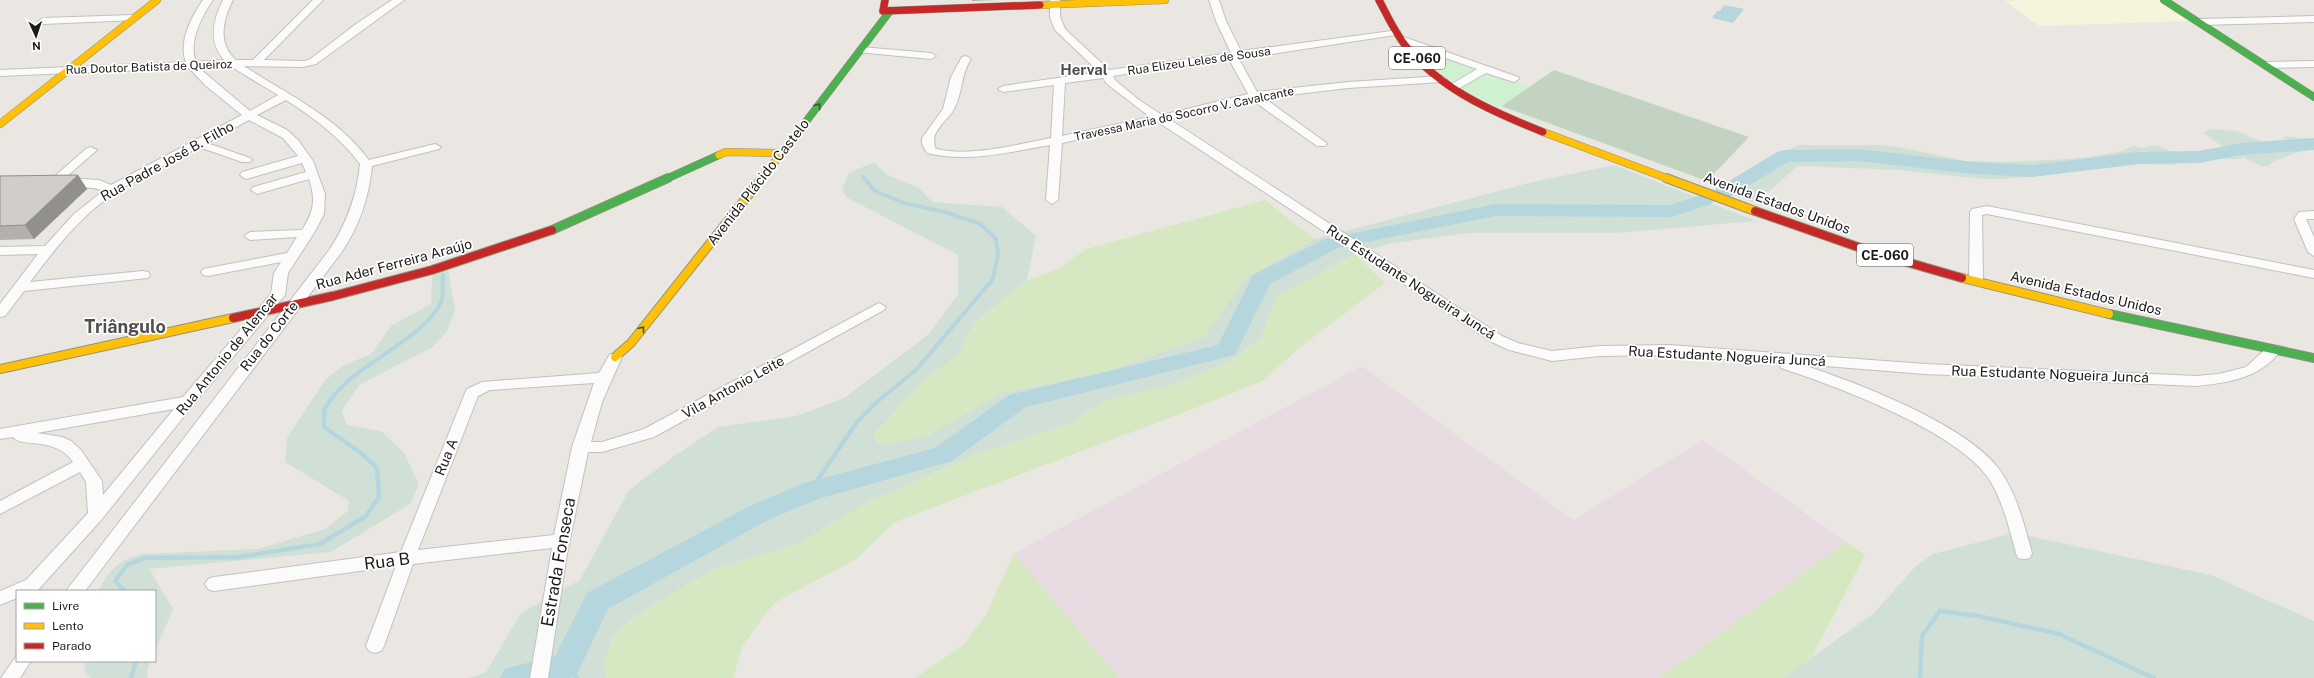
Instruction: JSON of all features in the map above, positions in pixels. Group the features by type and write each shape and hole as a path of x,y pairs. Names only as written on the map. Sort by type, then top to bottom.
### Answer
{"main road":[{"path":"2,120 71,69 157,0"},
{"name":"Avenida Plácido Castelo","path":"885,0 886,11"},
{"name":"Avenida Plácido Castelo","path":"616,357 631,343 745,201 782,153 829,86 893,0"},
{"path":"886,11 1042,2 1165,0"},
{"name":"CE-060","path":"1379,0 1398,36 1420,62 1454,87"},
{"path":"2164,0 2277,65 2314,89"},
{"path":"2175,0 2204,22 2314,97"},
{"name":"Avenida Plácido Castelo","path":"745,201 732,200 771,152 861,50 865,39"},
{"name":"Avenida Estados Unidos","path":"1454,87 1473,99 1539,129 1759,213 1862,248 1976,281 2314,358"},
{"name":"Rua Ader Ferreira Araújo","path":"0,368 147,338 432,270 536,236 726,152 782,153"},
{"path":"699,242 710,243"},
{"path":"679,266 690,268"},
{"name":"Avenida Plácido Castelo","path":"616,357 615,352 619,345 670,279"}],"street":[{"path":"191,65 189,50 194,23 202,7 208,0"},
{"path":"228,0 218,28 221,48 225,55 249,74 285,96 339,133 356,148 366,164 435,147"},
{"path":"255,64 318,0"},
{"name":"Rua Doutor Batista de Queiroz","path":"0,73 235,63 298,65 312,62 359,26 399,0"},
{"path":"1214,0 1220,21 1254,96 1321,144"},
{"name":"Rua Estudante Nogueira Juncá","path":"1056,2 1055,17 1060,30 1107,74 1112,82 1158,118 1497,338 1514,346 1552,356 1629,350 1669,350 1925,369 2196,380 2219,379 2251,370 2274,350"},
{"path":"43,21 133,18"},
{"path":"194,23 221,19"},
{"path":"2204,22 2314,19"},
{"path":"1398,36 1514,79"},
{"name":"Rua Elizeu Leles de Sousa","path":"1003,89 1236,56 1398,36"},
{"path":"861,50 931,56"},
{"name":"Travessa Maria do Socorro V. Cavalcante","path":"966,59 955,78 950,107 930,134 930,149 932,152 939,155 952,155 1056,141 1254,96 1365,82 1442,79"},
{"path":"2266,65 2314,64"},
{"name":"Rua Antonio de Alencar","path":"22,589 96,515 188,401 278,295 281,274 308,233 318,214 320,194 313,174 304,158 287,136 249,115 191,65"},
{"path":"1454,87 1485,69"},
{"path":"1052,200 1060,81"},
{"name":"Rua Padre José B. Filho","path":"0,313 75,218 111,190 200,144 285,96"},
{"path":"200,144 246,160"},
{"path":"54,182 91,150"},
{"path":"246,175 304,158"},
{"name":"Rua do Corte","path":"76,590 336,250 352,223 361,202 366,164"},
{"path":"257,190 313,174"},
{"path":"39,183 54,182 99,184 111,190"},
{"path":"1976,281 1976,212 1987,210 2314,274"},
{"path":"2314,215 2303,215 2300,218 2314,252"},
{"path":"250,236 308,233"},
{"path":"0,251 49,250"},
{"path":"208,272 293,256"},
{"path":"20,287 143,275"},
{"name":"Vila Antonio Leite","path":"580,447 602,447 649,433 879,307"},
{"name":"Avenida Plácido Castelo","path":"580,447 591,408 603,378 616,357"},
{"path":"1760,357 1832,379 1905,412 1962,444 1986,464 2006,495 2024,553"},
{"name":"Rua A","path":"375,646 407,558 472,393 487,385 603,378"},
{"path":"0,435 188,401"},
{"path":"0,435 22,436 57,441 66,445 83,464 94,481 96,515"},
{"name":"Estrada Fonseca","path":"539,678 560,541 580,447"},
{"path":"0,508 83,464"},
{"name":"Rua B","path":"214,584 407,558 560,541"},
{"path":"0,598 16,591"},
{"path":"10,678 21,662"}],"shaded area":[{"path":"2159,0 2191,21 2039,26 2005,1"},
{"path":"2211,129 2237,131 2262,142 2276,145 2272,141 2285,144 2287,141 2283,137 2314,140 2314,149 2289,155 2268,166 2262,166 2242,157 2241,159 2201,159 2204,162 2174,162 2175,165 2141,164 2004,179 1983,179 1898,170 1798,166 1756,203 1716,189 1798,145 1877,145 1899,147 1966,161 2007,162 2083,158 2122,151 2133,146 2144,148 2148,146 2159,146 2170,151 2196,154 2200,153 2202,149 2221,151 2223,147 2203,133"},
{"path":"874,162 887,175 919,188 932,202 1002,207 1036,236 1027,280 974,323 959,354 924,380 875,433 875,442 887,444 928,436 1000,393 1105,372 1204,337 1245,278 1315,239 1529,183 1614,165 1756,221 1617,233 1469,233 1393,243 1355,254 1276,297 1261,338 1229,362 1171,385 1104,401 1068,424 974,455 870,501 797,544 715,569 688,584 635,616 613,636 604,663 606,678 469,678 486,672 521,613 580,580 629,490 673,457 718,427 796,416 844,398 929,334 958,294 958,255 846,197 842,189 849,173"},
{"path":"448,270 455,311 446,333 431,348 359,385 342,411 347,425 381,431 404,453 419,484 410,504 331,552 149,569 173,609 156,649 156,590 99,590 107,577 120,563 140,554 258,549 325,529 348,511 349,501 285,462 287,438 325,380 344,365 371,354 391,326 431,304 432,276"},
{"path":"1362,366 1573,520 1703,440 1846,542 1659,678 1119,678 1014,553"},
{"path":"2014,533 2211,575 2314,621 2314,678 1783,678 1874,613 1916,566 1933,554"},
{"path":"87,662 151,662 147,671 148,678 91,678 84,670"}],"green space":[{"path":"1411,45 1477,69 1454,82 1424,61"},
{"path":"1554,70 1749,137 1707,181 1501,106"},
{"path":"1486,71 1529,87 1499,108 1459,87"},
{"path":"1265,200 1315,239 1245,278 1204,337 1105,372 1000,393 928,436 887,444 875,442 875,433 924,380 959,354 974,323 1027,280 1058,269 1086,249"},
{"path":"1355,254 1385,283 1298,349 1264,380 1214,401 895,522 855,560 774,603 743,645 733,678 606,678 604,663 613,636 635,616 688,584 715,569 797,544 870,501 974,455 1068,424 1104,400 1171,385 1229,362 1261,338 1276,297"},
{"path":"1846,542 1865,555 1812,657 1783,678 1659,678"},
{"path":"1014,553 1119,678 915,678 963,645 986,615"}],"water":[{"path":"1724,5 1744,9 1733,23 1712,18"}],"building":[{"path":"78,175 25,225 0,226 0,176"}],"waterway":[{"path":"1723,193 1784,156 1857,155 1974,168 2031,171 2139,158 2199,157 2241,149 2289,147 2314,144"},
{"path":"864,178 875,191 904,203 945,212 980,224 996,239 998,254 993,279 917,369 878,401"},
{"path":"515,678 565,667 597,601 759,513 810,491 943,455 1018,401 1227,350 1261,280 1332,243 1495,210 1672,211 1704,200"},
{"path":"330,401 341,387 405,340 432,316 442,299 443,275"},
{"path":"124,590 115,581 127,565 144,558 239,557 320,544 366,516 379,497 377,468 361,453 324,427 324,410 330,400"},
{"path":"810,491 857,422 878,401"},
{"path":"1920,678 1922,636 1940,611 1978,616 2059,634 2154,678"},
{"path":"131,678 136,662"},
{"path":"565,667 577,678"}],"traffic: fast":[{"path":"2164,0 2314,97"},
{"path":"792,140 890,11"},
{"path":"552,230 719,155"},
{"path":"2109,314 2314,358"}],"traffic: slow":[{"path":"0,124 157,0"},
{"path":"1040,5 1165,0"},
{"path":"1543,132 1755,211"},
{"path":"615,357 631,343 792,140"},
{"path":"719,155 726,152 782,153"},
{"path":"1962,278 2109,314"},
{"path":"0,369 233,318"}],"traffic: jam":[{"path":"885,0 883,11 1040,5"},
{"path":"1379,0 1392,26 1404,44 1422,64 1437,77 1489,108 1543,132"},
{"path":"1755,211 1875,253 1962,278"},
{"path":"233,318 333,296 432,270 552,230"}],"district":[{"name":"Herval","path":"1084,69"},
{"name":"Triângulo","path":"125,326"}]}
